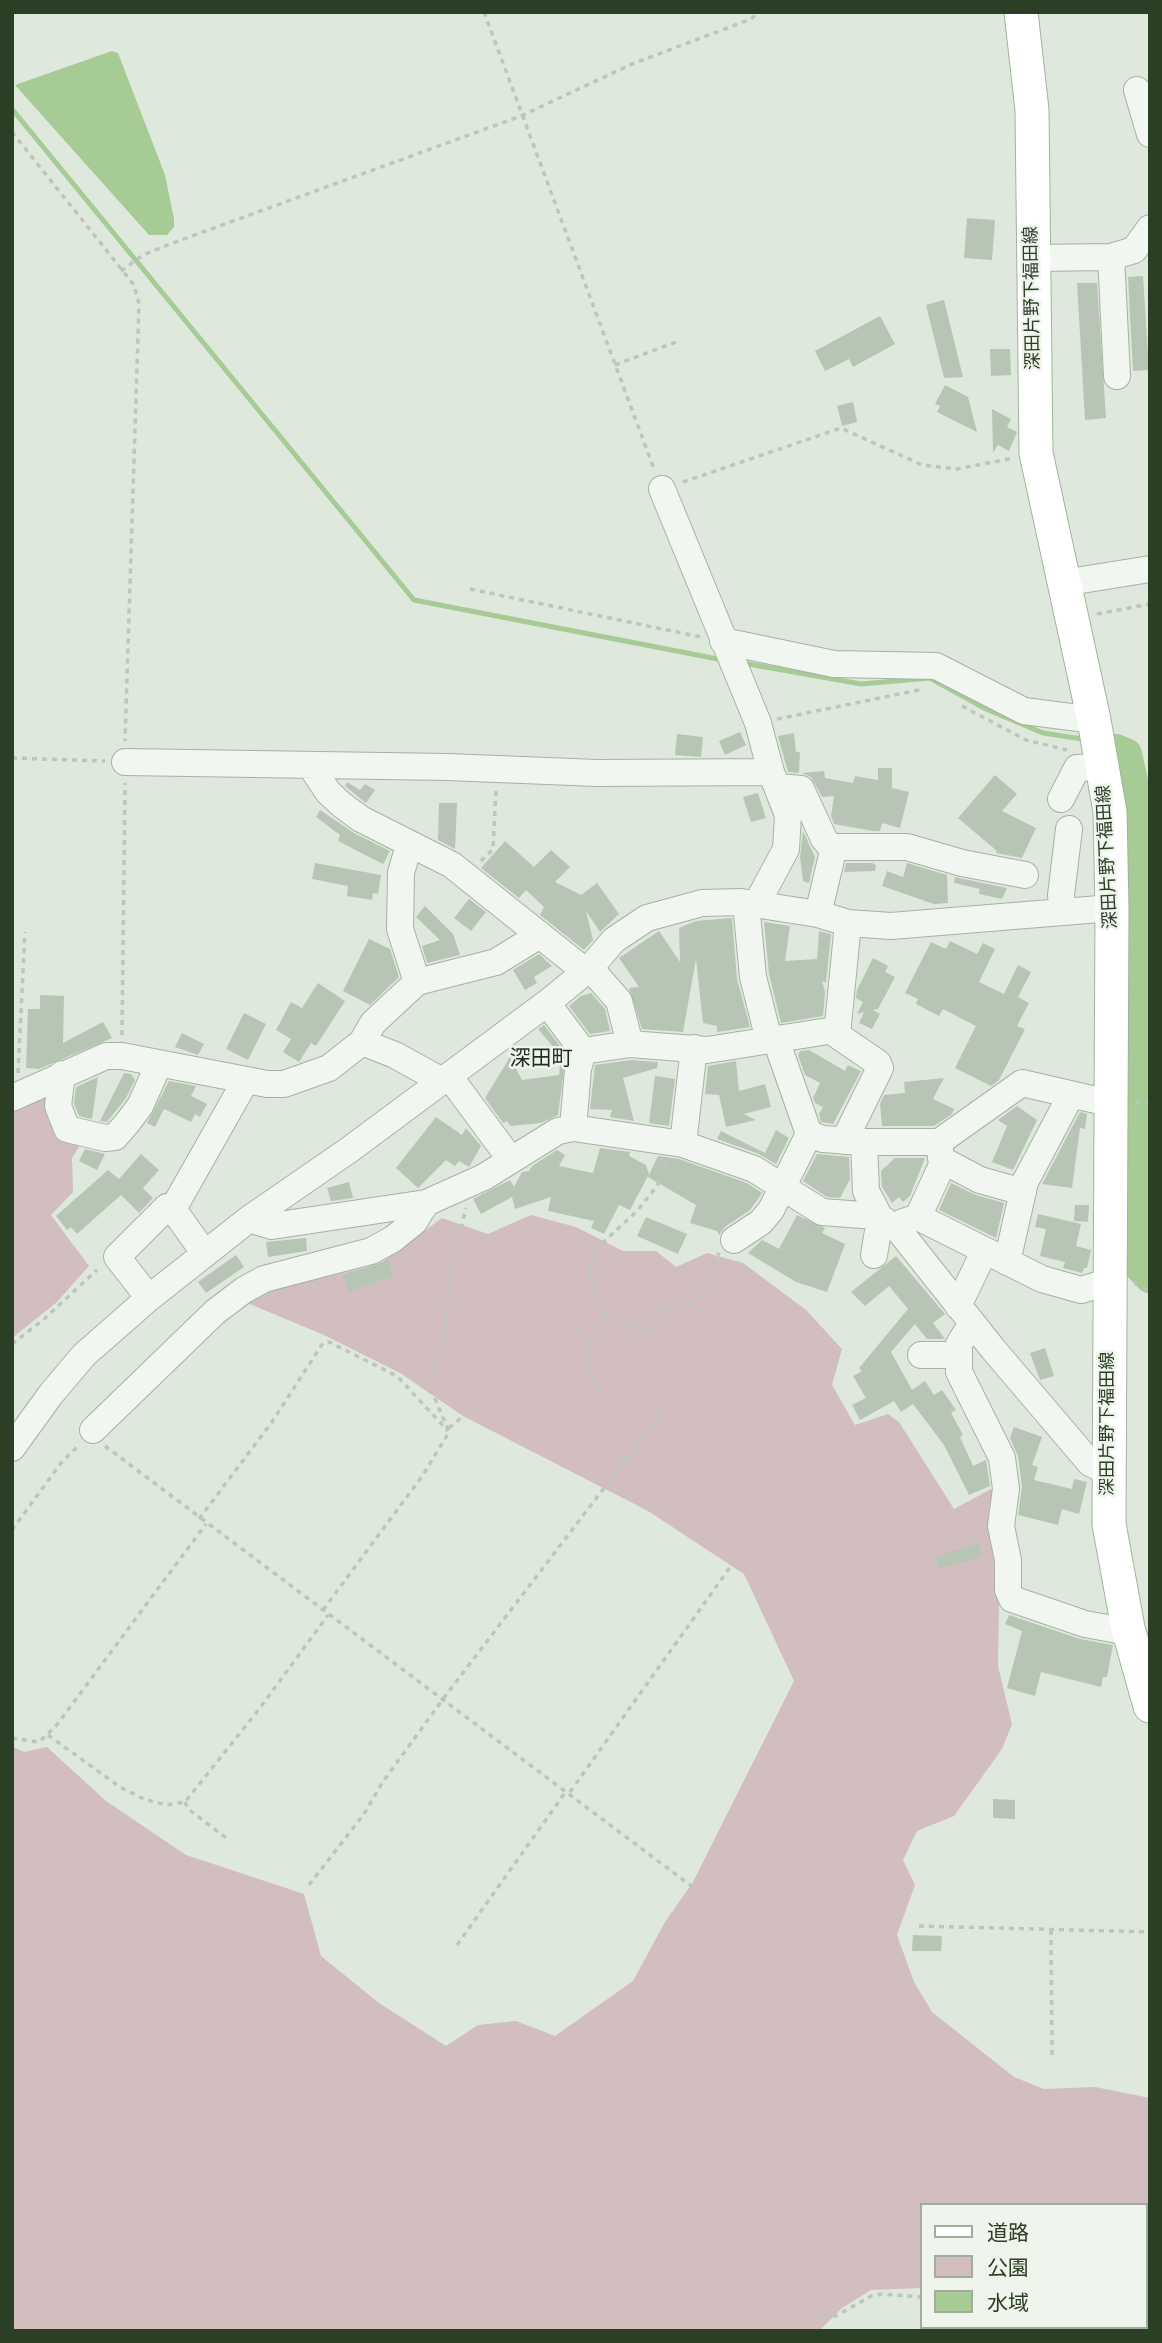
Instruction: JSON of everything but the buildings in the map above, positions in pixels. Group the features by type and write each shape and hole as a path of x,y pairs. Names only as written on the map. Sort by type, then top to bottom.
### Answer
{"main road":[{"name":"深田片野下福田線","path":"1021,12 1032,110 1036,453 1094,720 1110,811 1112,908 1108,1282 1109,1524 1129,1632 1150,1706"}],"street":[{"path":"1137,90 1150,134"},
{"path":"1032,258 1111,257 1135,250 1150,228"},
{"path":"1111,257 1117,376"},
{"path":"662,489 758,723 788,815 788,837 781,861 751,904 753,977 773,1040 809,1134 782,1188 761,1222 734,1240"},
{"path":"1063,583 1150,569"},
{"path":"723,641 834,664 936,666 1024,711 1094,720"},
{"path":"125,762 497,769 775,780 801,789 824,839 832,849"},
{"path":"1061,799 1077,768 1102,762"},
{"path":"310,765 328,792 342,805 409,845 466,874 538,936 588,969 619,1001 630,1044"},
{"path":"1063,912 1061,895 1069,830"},
{"path":"409,845 401,873 400,929 417,982"},
{"path":"832,849 847,846 907,847 962,863 1025,875"},
{"path":"818,914 832,849"},
{"path":"12,1448 51,1394 84,1355 149,1298 249,1219 547,1003 588,969 614,940 647,918 702,903 751,904 818,914 848,923 891,926 1112,908"},
{"path":"848,923 836,1035 878,1063 880,1068 854,1141 866,1191 885,1221 912,1245 965,1315 1090,1463 1108,1472"},
{"path":"15,1097 94,1059 122,1056 246,1080 284,1084 304,1079 329,1068 362,1042 373,1023 417,982 496,962 538,936"},
{"path":"547,1003 583,1051"},
{"path":"583,1051 630,1044 707,1050 835,1030"},
{"path":"362,1042 446,1078 511,1160"},
{"path":"679,1144 694,1048"},
{"path":"573,1128 578,1069 583,1051"},
{"path":"62,1074 58,1106 67,1129 105,1138 115,1137 140,1106 159,1065"},
{"path":"173,1209 246,1080"},
{"path":"918,1217 941,1151 1022,1083 1109,1103"},
{"path":"1071,1095 1025,1182 996,1257 965,1315 957,1355 959,1372 966,1391 1002,1458 1006,1489 1001,1526 1008,1560 1008,1590 1012,1599 1085,1624 1129,1632"},
{"path":"249,1219 272,1226 426,1203 471,1183 558,1131 573,1128 679,1144 754,1169 822,1212 885,1221 918,1217 1042,1279 1081,1290 1108,1282"},
{"path":"809,1134 941,1151 980,1180 1023,1192"},
{"path":"93,1430 215,1312 244,1290 264,1279 371,1251 393,1239 414,1222 426,1203"},
{"path":"149,1298 107,1263 167,1207 173,1209 205,1254"},
{"path":"874,1255 878,1231 885,1221"},
{"path":"922,1355 957,1355"}],"path":[{"path":"484,12 520,116 662,489 841,428 922,465 957,469 1036,453"},
{"path":"121,271 143,256 170,244 520,116 632,64 751,19 759,12"},
{"path":"12,132 134,285 139,304 125,762 122,1056"},
{"path":"615,365 676,342"},
{"path":"470,589 723,641"},
{"path":"1071,618 1150,604"},
{"path":"758,723 929,688"},
{"path":"953,701 1026,740 1102,762"},
{"path":"12,758 125,762"},
{"path":"466,874 493,849 497,769"},
{"path":"15,1097 25,932"},
{"path":"600,1390 588,1370 589,1342 604,1314 590,1265 594,1250 637,1211 657,1186 679,1144"},
{"path":"449,1430 430,1387 431,1375 444,1346 450,1272 471,1183"},
{"path":"604,1314 637,1329 652,1329 658,1313 664,1308 695,1303 720,1251 734,1240"},
{"path":"12,1344 107,1263"},
{"path":"200,1519 272,1422 323,1343 329,1342 397,1376 449,1430"},
{"path":"309,1885 364,1814 382,1783 443,1699 662,1412"},
{"path":"323,1611 410,1491 449,1430 462,1417"},
{"path":"12,1530 61,1462 93,1430 107,1449 568,1791 694,1888"},
{"path":"12,1738 39,1742 48,1735 206,1524"},
{"path":"457,1945 738,1556"},
{"path":"48,1735 120,1787 144,1799 166,1805 185,1802 260,1708 328,1615"},
{"path":"185,1802 188,1809 229,1840"},
{"path":"919,1926 1150,1932"},
{"path":"1051,1930 1052,2058"},
{"path":"813,2315 836,2316 871,2296 882,2294 920,2297"}],"green space":[{"path":"48,1089 80,1145 72,1158 73,1192 51,1215 89,1266 57,1302 12,1338 12,1108"},
{"path":"531,1215 576,1227 623,1251 656,1251 676,1267 707,1253 743,1263 806,1310 842,1349 832,1385 855,1425 888,1414 899,1422 954,1509 991,1489 997,1499 1000,1541 998,1666 1012,1724 1002,1749 954,1816 917,1831 903,1860 915,1885 897,1935 914,1982 932,2012 1014,2077 1044,2089 1095,2087 1150,2098 1150,2276 1148,2277 1148,2203 920,2203 920,2288 871,2290 842,2308 819,2331 12,2331 12,1746 24,1752 47,1747 106,1801 186,1855 304,1894 321,1956 379,2003 446,2046 478,2025 516,2021 555,2036 633,1981 665,1922 693,1882 794,1681 744,1574 648,1511 463,1416 400,1373 324,1335 245,1302 277,1288 378,1265 442,1218 488,1234"}],"water":[{"path":"112,51 118,53 165,175 174,219 174,227 167,235 149,235 15,85"}],"waterway":[{"path":"12,109 414,600 723,660"},
{"path":"743,663 861,684 930,678 986,709 1043,733 1082,739"},
{"path":"1116,750 1126,754 1135,795 1133,1232 1136,1262 1150,1277"}],"district":[{"name":"深田町","path":"541,1060"}]}
